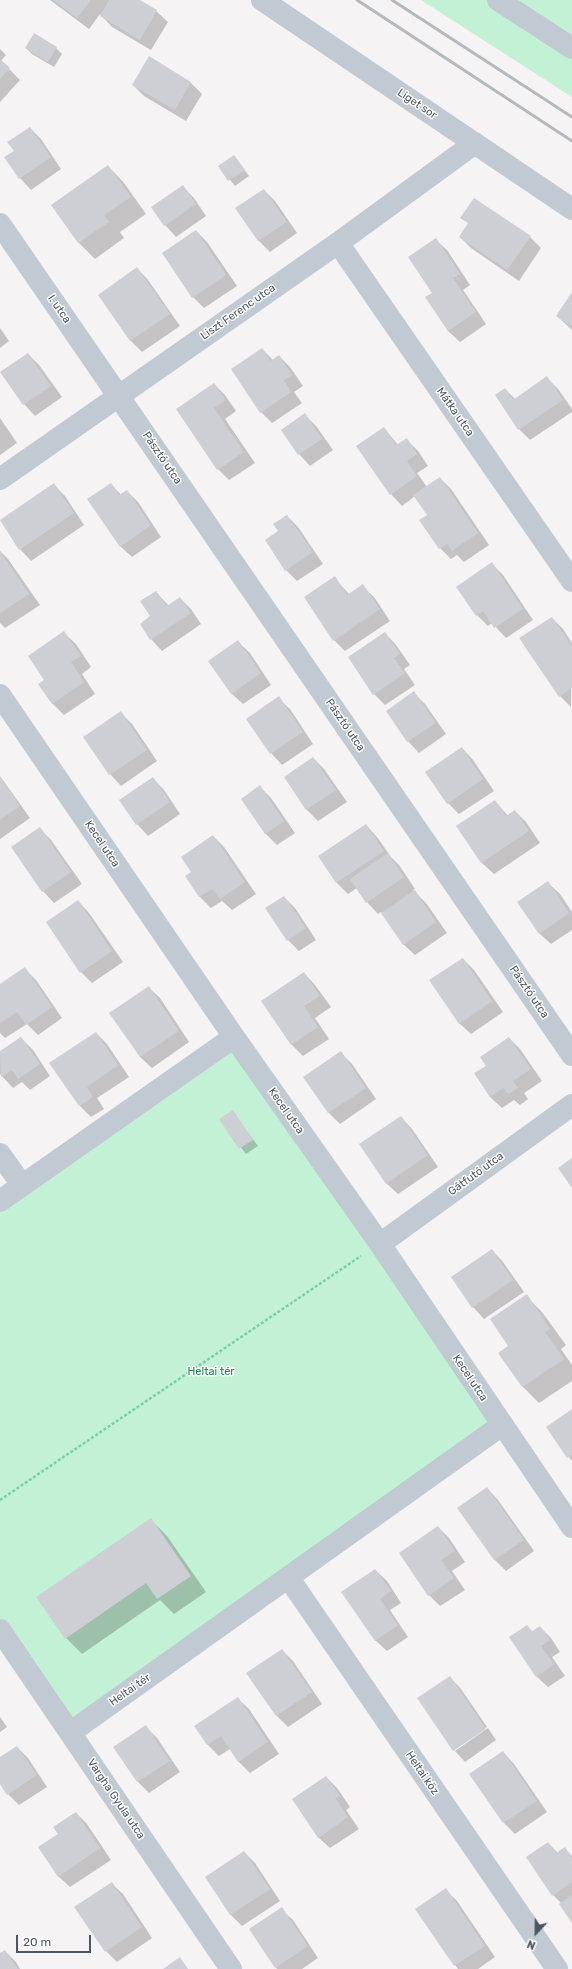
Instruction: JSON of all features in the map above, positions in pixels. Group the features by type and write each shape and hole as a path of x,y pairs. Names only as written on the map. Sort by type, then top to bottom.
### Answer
{"street":[{"name":"Liget sor","path":"262,0 572,209"},
{"path":"498,0 572,48"},
{"name":"Liszt Ferenc utca","path":"0,479 338,243 475,143"},
{"name":"I. utca","path":"0,224 119,395"},
{"name":"Mátka utca","path":"338,243 572,581"},
{"name":"Pásztó utca","path":"119,395 572,1055"},
{"name":"Kecel utca","path":"0,695 234,1036 380,1244 572,1527"},
{"path":"0,1201 234,1036"},
{"name":"Gátfutó utca","path":"380,1244 572,1105"},
{"path":"0,1154 22,1185"},
{"name":"Heltai tér","path":"71,1732 502,1425"},
{"name":"Heltai köz","path":"288,1577 557,1969"},
{"name":"Vargha Gyula utca","path":"0,1630 71,1732 231,1969"}],"path":[{"path":"0,1500 380,1244"}],"green space":[{"path":"421,0 572,0 572,97"},
{"name":"Heltai tér","path":"234,1037 502,1425 71,1732 0,1630 0,1201"}],"building":[{"path":"53,0 91,0 77,18"},
{"path":"109,0 140,0 157,10 140,40 100,16"},
{"path":"34,33 57,47 48,62 25,48"},
{"path":"149,56 191,82 175,110 132,85"},
{"path":"0,59 10,68 0,79"},
{"path":"30,127 51,157 19,179 4,157 14,151 7,142"},
{"path":"234,155 245,170 228,181 218,166"},
{"path":"108,165 131,197 104,215 109,222 78,243 51,205"},
{"path":"183,185 196,204 164,226 151,207"},
{"path":"264,189 287,222 258,241 235,208"},
{"path":"474,198 531,236 507,270 459,237 468,223 460,218"},
{"path":"196,230 226,275 192,298 162,253"},
{"path":"436,238 460,274 453,278 476,312 448,331 425,297 432,293 408,257"},
{"path":"137,267 170,314 130,341 98,295"},
{"path":"572,292 572,327 556,316"},
{"path":"262,348 270,361 279,355 292,375 284,380 291,392 260,413 231,369"},
{"path":"28,353 51,386 23,405 0,372"},
{"path":"547,376 563,400 518,430 495,395 505,388 513,400"},
{"path":"214,383 226,400 214,408 244,452 217,470 176,409"},
{"path":"305,413 322,439 298,455 281,430"},
{"path":"384,427 396,445 407,438 417,454 407,461 417,476 390,495 356,446"},
{"path":"440,477 478,533 452,551 447,544 439,549 419,520 427,515 413,495"},
{"path":"54,483 74,513 19,550 0,520"},
{"path":"111,483 119,495 127,490 151,525 120,547 87,499"},
{"path":"287,515 313,552 285,571 265,540 278,531 273,524"},
{"path":"0,551 29,594 0,613"},
{"path":"492,562 523,609 494,628 483,611 476,616 456,587"},
{"path":"335,576 347,595 363,584 380,609 333,641 304,597"},
{"path":"156,591 167,606 180,597 191,613 150,640 140,624 150,616 140,601"},
{"path":"552,617 572,646 572,688 559,697 519,638"},
{"path":"64,631 81,656 71,662 84,682 52,704 38,684 44,680 28,656"},
{"path":"385,632 400,654 394,658 405,673 373,695 348,657"},
{"path":"238,640 261,673 231,694 208,661"},
{"path":"414,691 436,723 407,742 386,711"},
{"path":"279,696 303,732 270,754 246,719"},
{"path":"121,711 147,750 109,775 83,737"},
{"path":"462,747 483,779 447,804 425,772"},
{"path":"313,757 336,790 306,810 284,777"},
{"path":"0,777 20,806 0,820"},
{"path":"153,777 170,802 136,825 119,800"},
{"path":"260,785 284,821 265,834 241,799"},
{"path":"495,800 506,816 515,810 529,831 481,863 456,826"},
{"path":"366,824 384,851 336,883 318,856"},
{"path":"40,827 71,872 42,892 11,847"},
{"path":"213,835 245,882 220,899 212,889 199,897 185,876 191,872 181,857"},
{"path":"388,853 404,877 366,903 350,879"},
{"path":"548,881 569,913 539,934 517,902"},
{"path":"415,890 436,922 403,945 381,913"},
{"path":"284,896 306,928 287,941 265,908"},
{"path":"78,900 112,951 80,973 46,922"},
{"path":"463,958 492,1001 459,1024 429,980"},
{"path":"25,967 52,1007 26,1025 17,1012 0,1023 0,984"},
{"path":"304,972 320,996 304,1006 318,1027 291,1045 261,1001"},
{"path":"149,986 179,1031 140,1057 109,1013"},
{"path":"96,1032 118,1065 87,1087 93,1097 79,1106 49,1063"},
{"path":"21,1037 40,1064 18,1079 12,1070 1,1077 0,1051"},
{"path":"509,1037 531,1069 513,1081 518,1088 508,1094 503,1088 490,1097 474,1073 486,1066 480,1057"},
{"path":"341,1051 366,1088 328,1113 303,1077"},
{"path":"233,1110 253,1140 239,1149 219,1119"},
{"path":"401,1116 428,1155 386,1184 359,1144"},
{"path":"572,1158 572,1188 558,1168"},
{"path":"492,1249 513,1280 472,1308 451,1277"},
{"path":"527,1294 550,1329 545,1332 564,1359 522,1387 498,1353 508,1346 490,1319"},
{"path":"572,1409 572,1455 567,1458 546,1427"},
{"path":"487,1487 524,1540 494,1560 457,1508"},
{"path":"151,1518 191,1576 157,1599 146,1583 65,1639 36,1597"},
{"path":"438,1526 455,1551 441,1560 454,1578 428,1596 399,1553"},
{"path":"375,1569 391,1591 380,1599 398,1625 375,1641 341,1592"},
{"path":"527,1625 532,1631 540,1626 550,1640 541,1646 554,1664 536,1677 509,1637"},
{"path":"282,1649 312,1692 276,1716 246,1673"},
{"path":"450,1676 486,1729 453,1751 417,1698"},
{"path":"238,1697 268,1742 238,1762 221,1736 207,1745 194,1726"},
{"path":"146,1725 170,1761 137,1782 113,1747"},
{"path":"17,1746 37,1775 7,1795 0,1784 0,1757"},
{"path":"503,1751 537,1801 503,1823 469,1774"},
{"path":"326,1776 340,1796 335,1798 348,1817 318,1838 292,1799"},
{"path":"76,1812 100,1848 58,1877 38,1847 58,1834 53,1827"},
{"path":"548,1842 556,1853 565,1847 572,1858 572,1882 552,1896 526,1857"},
{"path":"244,1851 270,1889 230,1915 205,1877"},
{"path":"112,1882 142,1927 105,1952 74,1907"},
{"path":"446,1888 485,1946 454,1966 415,1909"},
{"path":"572,1895 572,1923 559,1904"},
{"path":"282,1907 308,1946 275,1968 249,1929"},
{"path":"5,1950 18,1969 0,1969 0,1953"},
{"path":"180,1957 188,1969 163,1969"}],"railway":[{"path":"357,0 572,141"},
{"path":"392,0 572,117"}]}
